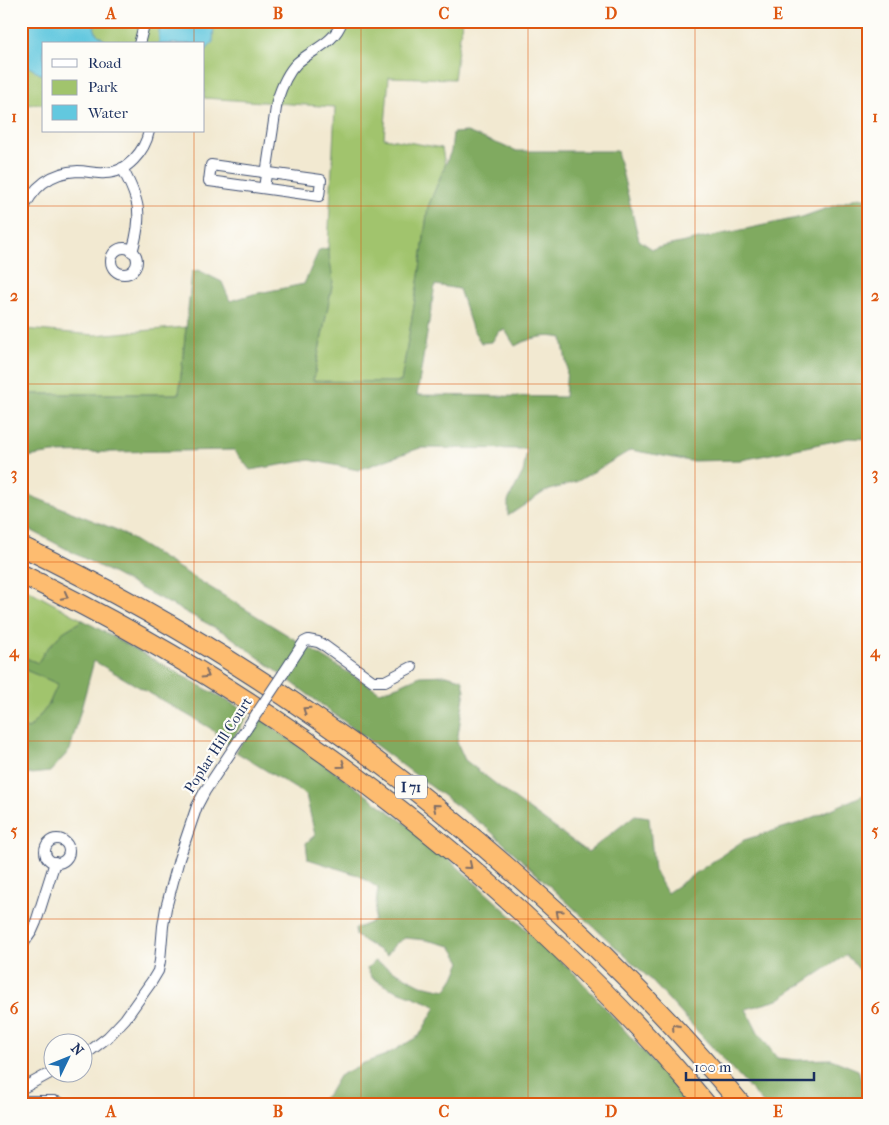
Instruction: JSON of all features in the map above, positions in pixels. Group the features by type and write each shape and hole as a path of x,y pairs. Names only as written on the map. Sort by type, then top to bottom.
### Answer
{"highway":[{"name":"I 71","path":"21,546 91,580 229,659 351,741 395,774 492,853 594,944 669,1021 741,1104"},
{"name":"I 71","path":"21,574 114,621 225,686 312,744 367,784 445,846 584,971 633,1021 706,1104"}],"street":[{"path":"139,42 144,21"},
{"path":"264,188 277,101 288,74 297,63 334,37 342,21"},
{"path":"21,214 32,193 48,179 58,174 81,171 106,174 130,163 143,148 149,132"},
{"path":"212,165 321,180 319,196 264,188 209,181 212,165"},
{"path":"122,168 132,187 139,212 132,252"},
{"name":"Poplar Hill Court","path":"92,1049 108,1037 125,1018 158,972 166,908 196,806 304,642 308,640 325,646 373,681 385,681 412,667"},
{"path":"21,947 36,922 55,862"},
{"path":"21,1089 42,1077"},
{"path":"21,1101 54,1101 63,1104"}],"green space":[{"path":"21,21 462,21 454,79 389,77 384,138 442,148 445,165 428,207 419,276 401,382 313,382 333,281 328,248 335,107 205,98 205,42 42,42 42,104 21,105"},
{"path":"467,132 517,151 617,151 639,240 652,249 802,217 859,197 868,199 868,439 849,438 742,460 690,461 631,450 578,481 544,492 508,516 508,501 523,472 527,449 420,448 358,470 310,460 250,470 234,450 53,453 21,458 21,394 179,394 192,272 198,270 222,282 230,301 304,284 319,250 328,248 333,281 313,381 401,382 419,276 428,207 451,151 453,133","holes":["435,285 459,289 472,328 481,343 492,342 499,331 505,330 515,346 538,338 550,336 562,338 567,367 565,397 417,395"]},
{"path":"186,327 179,394 21,394 21,338 25,329 95,335"},
{"path":"21,492 117,530 380,692 420,676 446,675 462,679 465,690 457,742 465,760 588,852 635,815 649,817 654,870 667,893 744,840 802,822 868,793 868,979 846,955 778,1000 746,1009 758,1033 777,1058 797,1060 831,1059 858,1070 868,1104 764,1104 649,978 488,829 227,634 21,525"},
{"path":"21,586 83,620 63,632 44,652 38,663 21,656"},
{"path":"83,620 249,713 229,745 210,728 94,661 70,750 50,772 21,775 21,727 29,729 48,706 58,684 21,668 21,656 38,663 44,652 63,632"},
{"path":"21,668 58,684 48,706 29,729 21,727"},
{"path":"259,717 427,839 575,974 690,1104 316,1104 329,1093 339,1076 364,1063 386,1055 419,1036 436,1007 390,988 371,977 367,968 375,961 421,985 446,990 461,962 451,946 426,940 405,938 395,944 387,955 356,936 355,929 374,921 378,888 358,875 308,859 306,843 315,835 306,795 236,752"}],"water":[{"path":"21,21 101,21 94,26 96,33 107,42 42,42 42,74 26,65 21,58"},
{"path":"159,21 214,21 213,42 205,52 205,42 159,42"}]}
